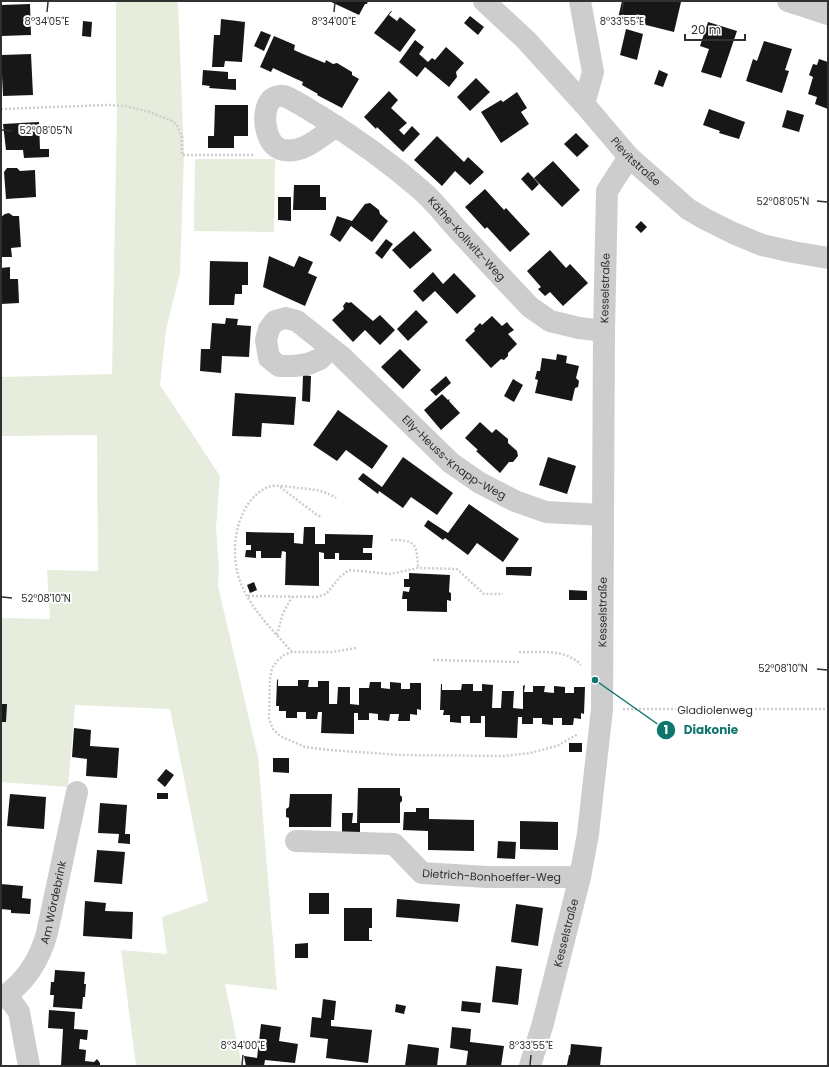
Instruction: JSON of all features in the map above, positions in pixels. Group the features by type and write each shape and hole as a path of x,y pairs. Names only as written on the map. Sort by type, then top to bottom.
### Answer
{"street":[{"name":"Pievitstraße","path":"484,1 526,40 584,104 629,157 688,209 704,219 762,245 828,258"},
{"path":"580,1 593,72 584,104"},
{"path":"788,1 828,14"},
{"name":"Käthe-Kollwitz-Weg","path":"272,144 267,135 266,122 269,102 275,97 283,96 346,132 388,163 422,191 530,308 550,321 579,328 604,331"},
{"path":"272,144 280,149 292,151 305,147 336,126"},
{"name":"Kesselstraße","path":"530,1066 543,1022 580,877 588,834 602,709 604,331 607,191 629,157"},
{"name":"Elly-Heuss-Knapp-Weg","path":"330,348 341,356 451,463 480,483 515,501 546,512 603,515"},
{"name":"Am Wördebrink","path":"4,997 26,976 42,950 47,933 77,792"},
{"name":"Dietrich-Bonhoeffer-Weg","path":"296,842 394,844 422,873 488,877 580,877"},
{"path":"4,997 19,1012 29,1066"}],"path":[{"path":"1,109 107,105 126,106 150,112 172,121 177,125 182,137 182,154 258,155 272,144"},
{"path":"292,652 253,607 239,577 236,564 235,544 238,526 242,514 254,497 270,486 322,491 336,498"},
{"path":"280,487 317,515 322,517"},
{"path":"391,540 406,540 411,542 417,550 418,568"},
{"path":"248,596 317,597 326,594 340,577 349,570 390,574 418,568 457,569 484,594 502,594"},
{"path":"277,634 283,613 292,596"},
{"path":"356,648 332,652 292,652 284,655 278,660 272,668 270,679 269,719 273,729 280,736 305,747 329,750 401,755 504,756 530,753 557,746 581,733"},
{"path":"519,652 563,653 577,660 584,670"},
{"path":"433,660 519,662"},
{"name":"Gladiolenweg","path":"602,709 828,709"}],"green space":[{"path":"116,1 178,1 184,155 180,273 166,330 160,385 220,476 216,528 219,568 218,586 258,757 277,990 225,984 242,1066 136,1066 121,950 167,954 162,917 208,901 170,709 75,705 68,787 1,782 1,618 50,619 47,570 98,571 97,435 1,436 1,377 112,374 117,111"},
{"path":"195,159 275,159 274,232 194,231"}],"building":[{"path":"329,1 368,1 359,15"},
{"path":"622,1 681,2 674,32 618,18"},
{"path":"30,4 31,35 1,36 1,5"},
{"path":"391,11 389,15 397,21 400,17 416,30 400,52 374,33"},
{"path":"470,16 484,27 478,35 464,23"},
{"path":"221,19 245,22 242,62 225,61 224,67 212,67 214,35 220,35"},
{"path":"83,21 92,22 91,37 82,36"},
{"path":"708,22 737,31 721,78 701,72 709,49 700,46"},
{"path":"626,29 643,34 637,60 620,55"},
{"path":"261,31 271,35 264,51 254,46"},
{"path":"274,36 295,45 294,50 303,54 325,63 326,60 333,64 337,63 352,72 352,75 359,79 342,108 302,85 303,82 273,68 271,72 260,67"},
{"path":"415,40 424,47 419,54 428,62 432,58 435,60 446,47 464,63 456,72 457,77 449,87 425,67 417,77 399,62"},
{"path":"764,41 792,49 785,70 789,71 782,93 746,81 753,59 757,61"},
{"path":"31,54 33,95 3,96 1,55"},
{"path":"819,59 828,62 828,109 815,104 817,97 808,94 813,77 809,75 813,64 817,65"},
{"path":"203,70 228,72 228,79 236,79 236,90 209,88 210,86 202,85"},
{"path":"659,70 668,74 663,87 654,84"},
{"path":"476,78 490,92 470,111 457,97"},
{"path":"389,91 398,100 391,108 407,123 399,130 404,135 412,126 420,134 403,152 377,127 376,129 364,117"},
{"path":"517,92 527,108 521,112 529,124 501,143 481,112 501,100 503,102"},
{"path":"215,105 248,105 248,136 234,136 234,148 208,148 208,136 214,136"},
{"path":"709,109 745,122 739,139 719,133 720,131 703,125"},
{"path":"787,110 804,115 799,132 782,127"},
{"path":"39,122 40,149 49,149 49,157 24,158 23,150 6,150 3,124"},
{"path":"576,133 589,146 577,157 564,144"},
{"path":"437,136 464,162 468,157 484,172 470,185 455,171 442,186 414,160"},
{"path":"553,161 580,190 562,207 534,178"},
{"path":"7,168 17,168 20,171 35,170 36,197 6,199 4,172"},
{"path":"528,172 539,184 532,191 521,179"},
{"path":"294,185 320,185 320,197 326,197 326,210 293,210"},
{"path":"485,189 504,210 506,208 530,234 510,252 487,227 485,229 465,207"},
{"path":"278,197 291,197 291,221 278,220"},
{"path":"370,203 379,210 380,214 388,221 372,242 351,226 340,242 330,235 337,216 352,221 365,204"},
{"path":"9,213 13,216 19,216 21,247 11,248 12,257 1,257 1,217"},
{"path":"641,221 647,227 641,233 635,227"},
{"path":"414,231 432,250 410,269 392,250"},
{"path":"386,239 393,244 382,259 375,253"},
{"path":"550,250 566,268 570,264 588,283 563,306 550,292 545,296 538,289 541,287 527,271"},
{"path":"269,256 294,267 299,256 313,262 308,273 317,277 305,306 263,287"},
{"path":"210,261 248,262 248,285 242,285 242,294 235,294 234,305 209,305"},
{"path":"10,267 10,279 18,279 19,303 1,304 1,268"},
{"path":"433,272 443,284 454,273 476,296 457,314 435,291 423,302 413,291"},
{"path":"346,302 351,302 373,321 380,315 395,330 380,345 365,330 353,342 332,320 344,309 343,306"},
{"path":"416,310 428,322 408,341 397,329"},
{"path":"492,316 502,326 507,322 514,330 508,334 517,344 508,353 508,356 504,360 501,359 491,368 465,340 475,331 474,329 480,323 482,325"},
{"path":"226,318 238,319 237,325 251,326 249,357 222,356 221,373 200,371 201,349 210,349 212,323 225,324"},
{"path":"400,349 421,370 403,389 381,367"},
{"path":"557,354 567,356 566,363 579,366 576,378 579,381 578,387 575,388 572,401 535,393 538,380 535,379 537,371 540,371 542,358 556,360"},
{"path":"303,375 311,376 310,402 302,401"},
{"path":"446,376 451,383 436,396 430,390"},
{"path":"513,379 523,385 514,402 504,396"},
{"path":"235,393 296,397 294,425 262,423 261,437 232,436"},
{"path":"442,394 448,400 450,399 449,401 460,413 441,430 424,410"},
{"path":"338,410 388,446 372,469 346,450 337,461 313,445"},
{"path":"480,422 492,433 496,429 508,439 508,443 517,451 518,456 513,462 509,462 500,473 476,451 478,450 465,438"},
{"path":"403,457 453,493 437,515 411,497 403,508 379,491 378,494 358,479 363,473 382,487"},
{"path":"548,457 576,466 567,494 539,485"},
{"path":"469,504 519,539 503,562 477,543 468,555 445,538 443,540 424,526 428,520 448,533"},
{"path":"304,527 315,527 315,544 325,544 325,534 373,535 372,548 363,548 363,553 372,553 372,560 339,560 339,553 335,553 335,559 324,559 324,553 319,552 319,586 285,585 286,552 282,551 281,558 261,558 261,551 256,551 256,558 245,557 246,550 251,550 251,545 246,545 246,532 294,533 294,543 303,544"},
{"path":"506,567 532,567 531,576 506,575"},
{"path":"409,573 450,575 449,592 451,593 451,601 447,600 447,612 407,611 407,599 402,599 403,591 409,592 410,587 404,587 404,579 409,579"},
{"path":"254,582 257,590 250,593 247,585"},
{"path":"569,590 587,591 587,600 569,600"},
{"path":"278,679 278,686 298,686 298,680 309,680 308,687 318,687 318,681 329,681 329,704 337,704 338,687 350,687 350,704 359,705 359,688 369,688 370,682 381,682 381,688 390,689 390,682 401,683 401,689 410,689 410,683 421,683 421,710 417,709 417,715 410,714 410,721 398,721 399,714 390,714 389,721 378,720 378,714 369,713 369,720 358,720 358,713 354,713 354,734 321,733 322,712 318,712 317,719 306,719 306,712 297,712 297,718 286,718 286,711 279,711 279,706 276,706"},
{"path":"441,684 442,690 461,690 462,684 473,684 473,691 482,691 482,684 493,685 492,708 501,708 502,691 514,691 513,708 523,709 523,686 525,685 524,692 533,692 533,686 545,686 544,692 554,693 554,686 565,687 565,693 574,693 574,687 585,687 584,714 581,713 581,719 574,718 573,725 562,725 562,718 553,718 553,725 542,724 542,718 533,718 533,724 522,724 522,717 518,717 517,738 485,737 485,716 481,716 481,723 470,723 470,716 461,716 461,723 450,722 450,715 443,715 444,710 440,710"},
{"path":"1,704 7,704 6,722 1,722"},
{"path":"74,728 91,730 90,746 119,748 117,778 86,776 87,759 72,757"},
{"path":"569,743 582,743 582,752 569,752"},
{"path":"273,758 289,758 289,773 273,772"},
{"path":"166,769 174,775 165,787 157,780"},
{"path":"358,788 400,788 402,801 400,803 400,823 360,823 360,838 342,837 342,813 353,813 352,823 357,823"},
{"path":"157,793 168,793 168,799 157,799"},
{"path":"10,794 46,797 44,829 7,826"},
{"path":"290,794 332,794 331,827 289,827 289,818 286,817 286,809 289,807"},
{"path":"100,803 127,805 125,834 130,834 130,844 118,843 119,834 98,833"},
{"path":"416,808 429,808 429,819 474,820 474,851 428,850 428,831 403,830 404,812 416,812"},
{"path":"520,821 558,822 558,850 520,849"},
{"path":"498,841 516,842 515,859 497,858"},
{"path":"97,850 125,852 122,884 94,882"},
{"path":"1,884 23,886 22,898 31,899 30,914 11,913 11,910 1,909"},
{"path":"309,893 329,893 329,914 309,914"},
{"path":"397,899 460,904 458,922 396,917"},
{"path":"85,901 106,903 105,911 133,912 132,939 83,936"},
{"path":"516,904 543,908 538,946 511,942"},
{"path":"344,908 372,908 372,928 369,928 369,940 372,941 344,941"},
{"path":"308,943 308,958 295,958 295,944"},
{"path":"496,966 522,969 518,1005 492,1002"},
{"path":"55,970 85,972 85,997 83,997 82,1009 53,1007 54,995 50,995 51,982 54,982"},
{"path":"323,999 336,1001 334,1020 331,1020 331,1026 372,1030 368,1063 326,1058 328,1039 310,1037 312,1017 321,1018"},
{"path":"462,1001 481,1003 480,1013 461,1011"},
{"path":"396,1004 406,1006 404,1014 395,1012"},
{"path":"49,1010 75,1012 74,1029 88,1030 87,1040 80,1039 79,1049 86,1050 85,1061 94,1062 97,1059 100,1066 61,1066 63,1029 48,1028"},
{"path":"261,1024 281,1027 279,1041 298,1044 295,1063 265,1060 264,1066 246,1066 244,1056 257,1058"},
{"path":"452,1027 471,1029 470,1042 504,1046 501,1066 466,1066 468,1051 450,1048"},
{"path":"408,1044 439,1048 437,1066 405,1066"},
{"path":"571,1044 602,1047 600,1066 567,1065"}],"place":[{"name":"Diakonie","path":"595,680"}]}
